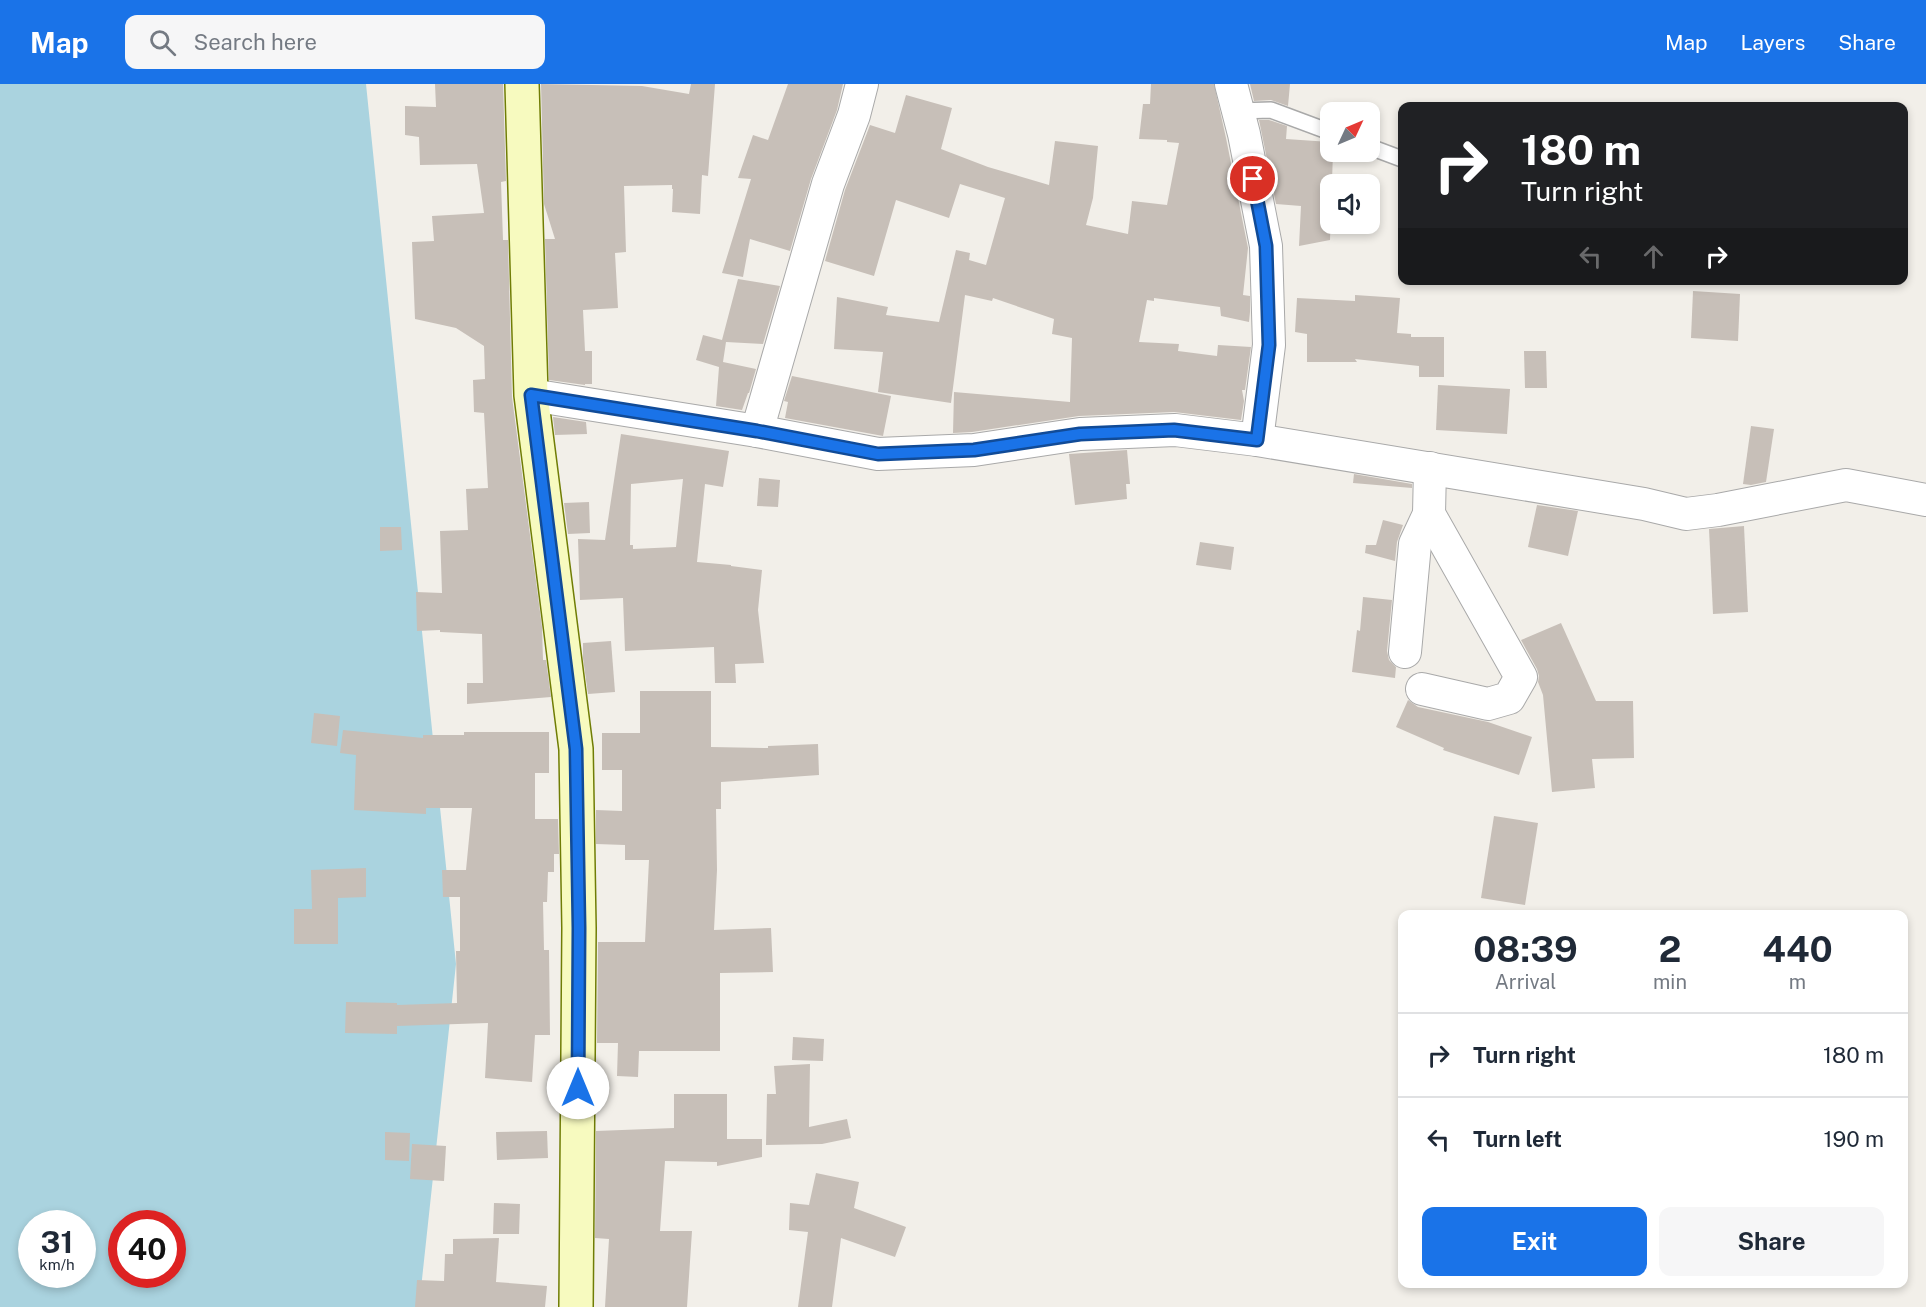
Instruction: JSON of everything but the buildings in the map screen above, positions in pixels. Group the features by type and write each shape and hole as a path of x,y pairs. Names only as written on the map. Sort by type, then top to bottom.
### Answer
{"street":[{"path":"522,84 531,395 576,749 579,928 576,1307"},
{"path":"757,431 828,184 854,115 862,84"},
{"path":"1234,97 1266,246 1269,345 1257,440"},
{"path":"531,395 757,431 878,454 974,450 1080,434 1174,430 1257,440 1430,468 1644,504 1686,514 1846,485 1926,500"},
{"path":"1405,652 1415,544 1429,514 1430,468"},
{"path":"1422,689 1488,704 1509,698 1521,677 1429,514"}],"lane":[{"path":"1234,97 1320,128"},
{"path":"1380,151 1398,158"}],"water":[{"path":"0,84 366,84 456,964 419,1307 0,1307"}],"route":[{"path":"578,1088 579,928 576,749 531,395 757,431 878,454 974,450 1080,434 1174,430 1257,440 1269,345 1266,246 1253,179"}]}
